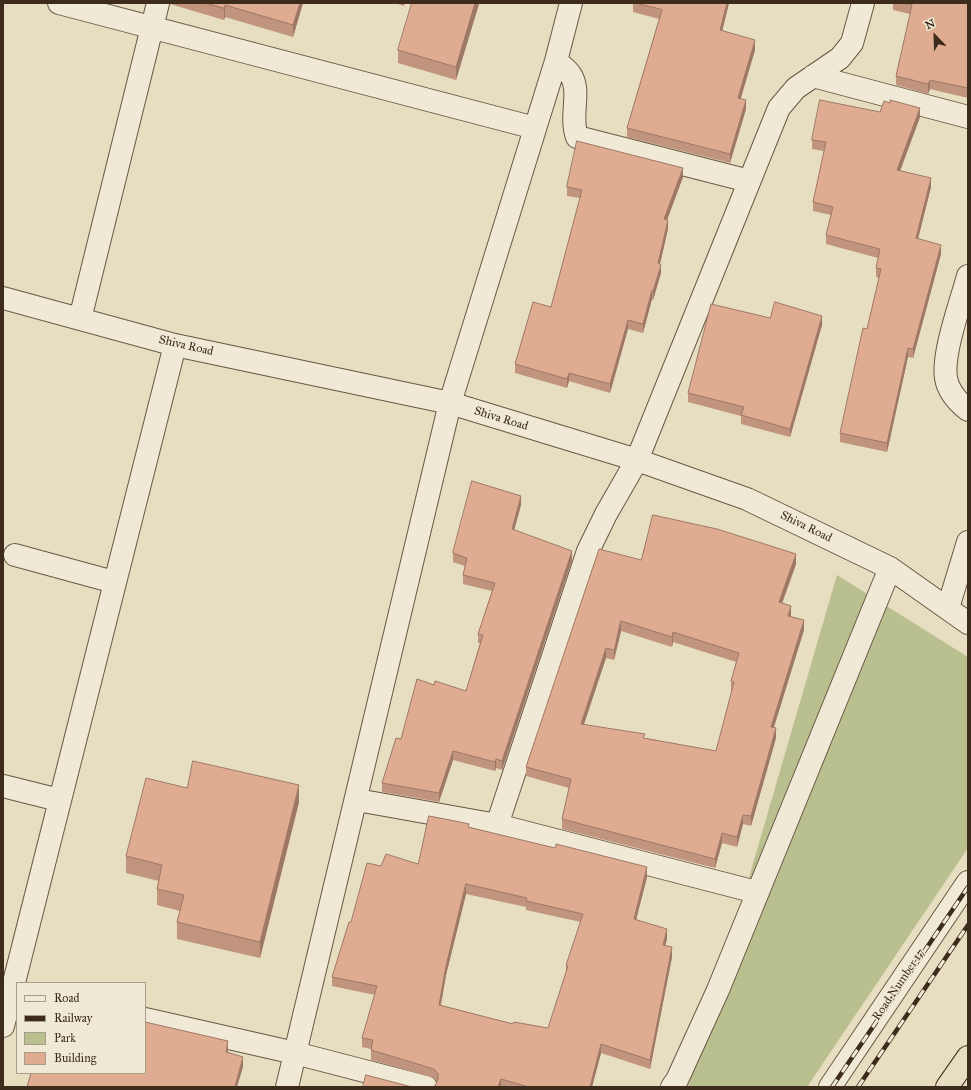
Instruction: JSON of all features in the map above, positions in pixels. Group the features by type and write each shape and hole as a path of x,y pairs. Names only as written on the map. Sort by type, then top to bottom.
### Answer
{"highway":[{"path":"947,1087 968,1057"}],"street":[{"path":"59,3 535,128"},
{"path":"80,319 158,3"},
{"path":"287,1087 357,800 450,403 556,61 571,3"},
{"path":"497,825 588,551 606,514 637,460 779,108 796,88 840,58 852,43 863,3"},
{"path":"556,61 569,72 574,82 576,94 573,127 577,138 749,181"},
{"path":"813,76 968,117"},
{"path":"968,276 945,362 946,380 957,402 968,410"},
{"name":"Shiva Road","path":"3,298 175,345 450,403 637,460 747,499 890,568 968,623"},
{"path":"3,1026 11,987 175,345"},
{"path":"948,608 968,542"},
{"path":"15,555 114,582"},
{"path":"672,1087 677,1080 718,990 756,892 890,568"},
{"path":"3,786 59,800"},
{"path":"357,800 497,825 756,892"},
{"name":"Road Number 17","path":"830,1087 968,882"},
{"path":"146,1019 295,1053 426,1087"}],"green space":[{"path":"837,575 968,657 968,848 807,1087 688,1087"}],"building":[{"path":"206,3 300,3 293,25 225,5 224,8"},
{"path":"412,3 475,3 456,67 398,50"},
{"path":"636,3 727,3 720,30 755,40 738,98 746,100 730,154 627,128 662,10"},
{"path":"903,3 968,3 968,88 930,80 928,84 896,76 912,5"},
{"path":"820,100 880,112 884,101 890,103 890,100 920,108 897,170 931,178 916,238 941,245 913,349 908,348 887,443 840,433 863,328 867,329 881,269 876,268 880,249 826,235 833,207 813,202 826,142 812,140"},
{"path":"577,141 683,168 664,219 668,220 658,263 661,265 653,291 652,290 643,324 628,320 610,384 569,373 567,379 515,364 533,302 551,307 582,190 567,187"},
{"path":"775,302 822,316 790,429 741,415 744,407 688,393 711,304 770,318"},
{"path":"472,481 521,496 512,529 572,551 502,761 496,759 495,762 453,751 439,793 382,783 396,738 401,739 417,679 434,685 435,681 466,691 483,635 478,634 495,583 463,575 467,558 453,553"},
{"path":"653,515 717,529 796,554 779,602 791,606 788,616 804,620 771,727 776,728 751,816 743,815 737,837 722,833 715,859 562,819 571,779 526,767 599,549 641,560","holes":["621,621 672,637 673,632 739,653 731,681 734,682 716,751 643,738 645,734 581,724 606,648 614,650"]},
{"path":"193,761 299,785 260,942 177,922 184,895 157,889 162,865 126,856 146,778 187,788"},
{"path":"429,816 469,824 468,827 555,848 556,844 647,867 634,919 667,929 663,945 672,947 650,1060 601,1044 590,1087 529,1087 501,1079 498,1087 434,1087 438,1080 438,1074 434,1069 371,1050 373,1040 362,1038 377,986 332,977 349,922 351,922 367,863 381,866 386,854 418,864","holes":["466,884 527,898 526,901 583,914 566,965 568,966 548,1028 514,1022 513,1024 439,1005 446,966"]},
{"path":"146,1022 228,1041 226,1052 243,1057 235,1086 237,1087 27,1087 31,1074 146,1074"},
{"path":"366,1075 412,1087 363,1087"}],"railway":[{"path":"832,1087 968,887"},
{"path":"858,1087 968,925"}]}
